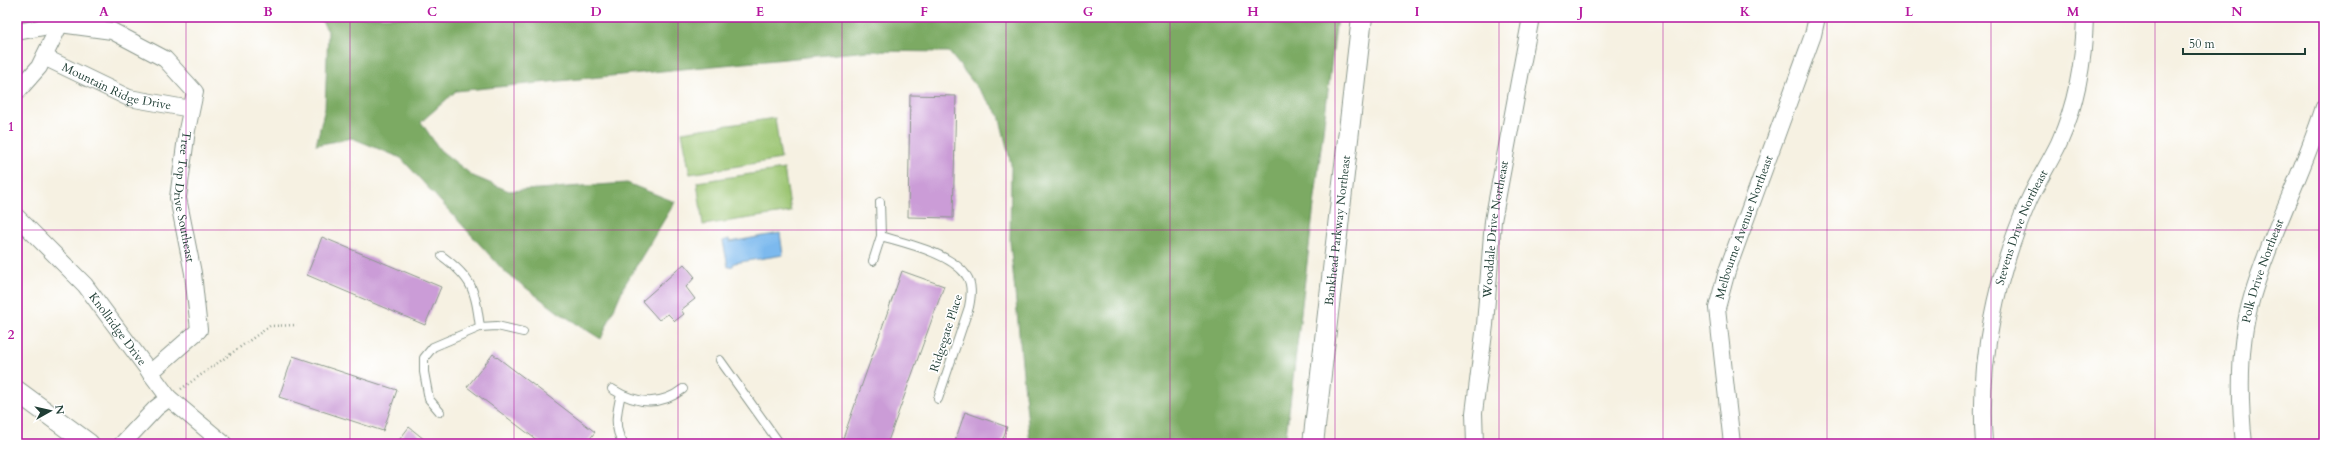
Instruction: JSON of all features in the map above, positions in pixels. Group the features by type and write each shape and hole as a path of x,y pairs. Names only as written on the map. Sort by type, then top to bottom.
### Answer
{"street":[{"name":"Bankhead Parkway Northeast","path":"1313,444 1362,17"},
{"name":"Wooddale Drive Northeast","path":"1475,444 1474,413 1485,325 1493,222 1532,17"},
{"name":"Melbourne Avenue Northeast","path":"1732,444 1717,308 1727,271 1813,35 1818,17"},
{"name":"Stevens Drive Northeast","path":"1984,444 1983,394 1987,350 1999,284 2008,255 2030,200 2059,143 2075,99 2084,48 2084,17"},
{"path":"17,32 60,24"},
{"path":"17,92 39,67 60,24"},
{"name":"Tree Top Drive Southeast","path":"60,24 112,31 165,59 195,92 191,109 178,198 193,273 199,330 150,373"},
{"name":"Mountain Ridge Drive","path":"44,57 129,98 191,109"},
{"name":"Polk Drive Northeast","path":"2244,444 2239,397 2244,345 2252,298 2275,231 2320,132 2324,107"},
{"name":"Knollridge Drive","path":"17,217 85,285 169,398 224,444"},
{"path":"17,391 89,444"},
{"path":"122,444 156,408 169,398"}],"lane":[{"path":"873,261 880,236 880,202"},
{"name":"Ridgegate Place","path":"880,236 932,253 953,263 967,275 972,292 969,307 938,399"},
{"path":"442,256 460,269 472,285 480,327"},
{"path":"440,412 429,399 424,358 433,347 480,327 498,326 523,332"},
{"path":"720,360 780,444"},
{"path":"612,388 620,394 635,400 650,402 663,401 683,389"},
{"path":"620,394 616,416 618,435 623,443"}],"path":[{"path":"169,398 270,326 297,325"}],"green space":[{"path":"319,17 1337,17 1285,444 1030,444 1010,242 1011,164 999,115 949,52 868,51 456,91 421,122 440,150 473,176 509,191 627,183 675,202 624,286 601,339 558,312 505,272 401,158 352,138 316,145 325,108 328,31"},
{"path":"775,118 781,159 690,174 682,132"},
{"path":"784,169 791,212 703,225 697,182"}],"water":[{"path":"780,233 783,255 734,263 733,266 728,267 723,241 729,239 730,242"}],"building":[{"path":"910,95 956,96 953,218 908,217"},
{"path":"322,237 441,287 425,325 307,275"},
{"path":"684,264 695,277 686,287 695,299 681,310 684,314 675,321 668,314 659,320 642,301"},
{"path":"902,271 944,286 887,444 841,444"},
{"path":"493,354 595,432 586,444 542,444 467,387"},
{"path":"293,356 397,390 383,431 279,397"},
{"path":"965,412 1007,427 1001,444 954,444"},
{"path":"409,427 430,444 396,444"}]}
